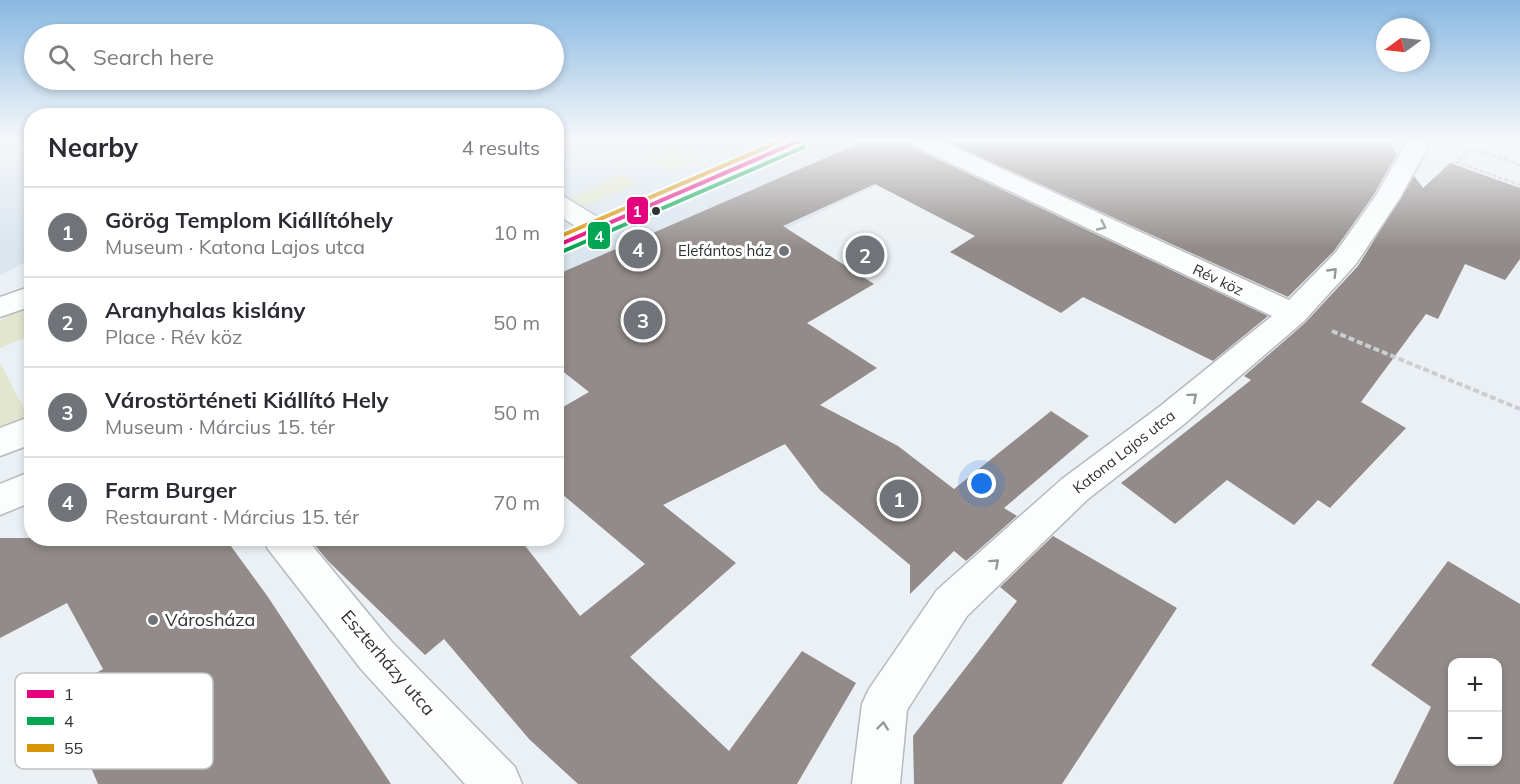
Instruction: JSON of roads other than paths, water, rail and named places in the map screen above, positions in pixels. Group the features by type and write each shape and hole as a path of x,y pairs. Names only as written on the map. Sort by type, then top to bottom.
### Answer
{"street":[{"path":"564,242 716,177"},
{"name":"Rév köz","path":"998,177 1293,314"},
{"name":"Katona Lajos utca","path":"876,784 885,704 952,603 1075,489 1171,416 1293,314 1346,258 1388,198 1398,177"},
{"path":"564,207 597,228"},
{"path":"0,308 24,299"},
{"path":"0,443 24,432"},
{"path":"0,500 24,489"},
{"name":"Eszterházy utca","path":"288,546 376,655 498,784"}],"place":[{"name":"Farm Burger","path":"638,249"},
{"name":"Elefántos ház","path":"784,251"},
{"name":"Aranyhalas kislány","path":"865,255"},
{"name":"Várostörténeti Kiállító Hely","path":"643,320"},
{"name":"Görög Templom Kiállítóhely","path":"899,499"},
{"name":"Városháza","path":"153,620"}]}
